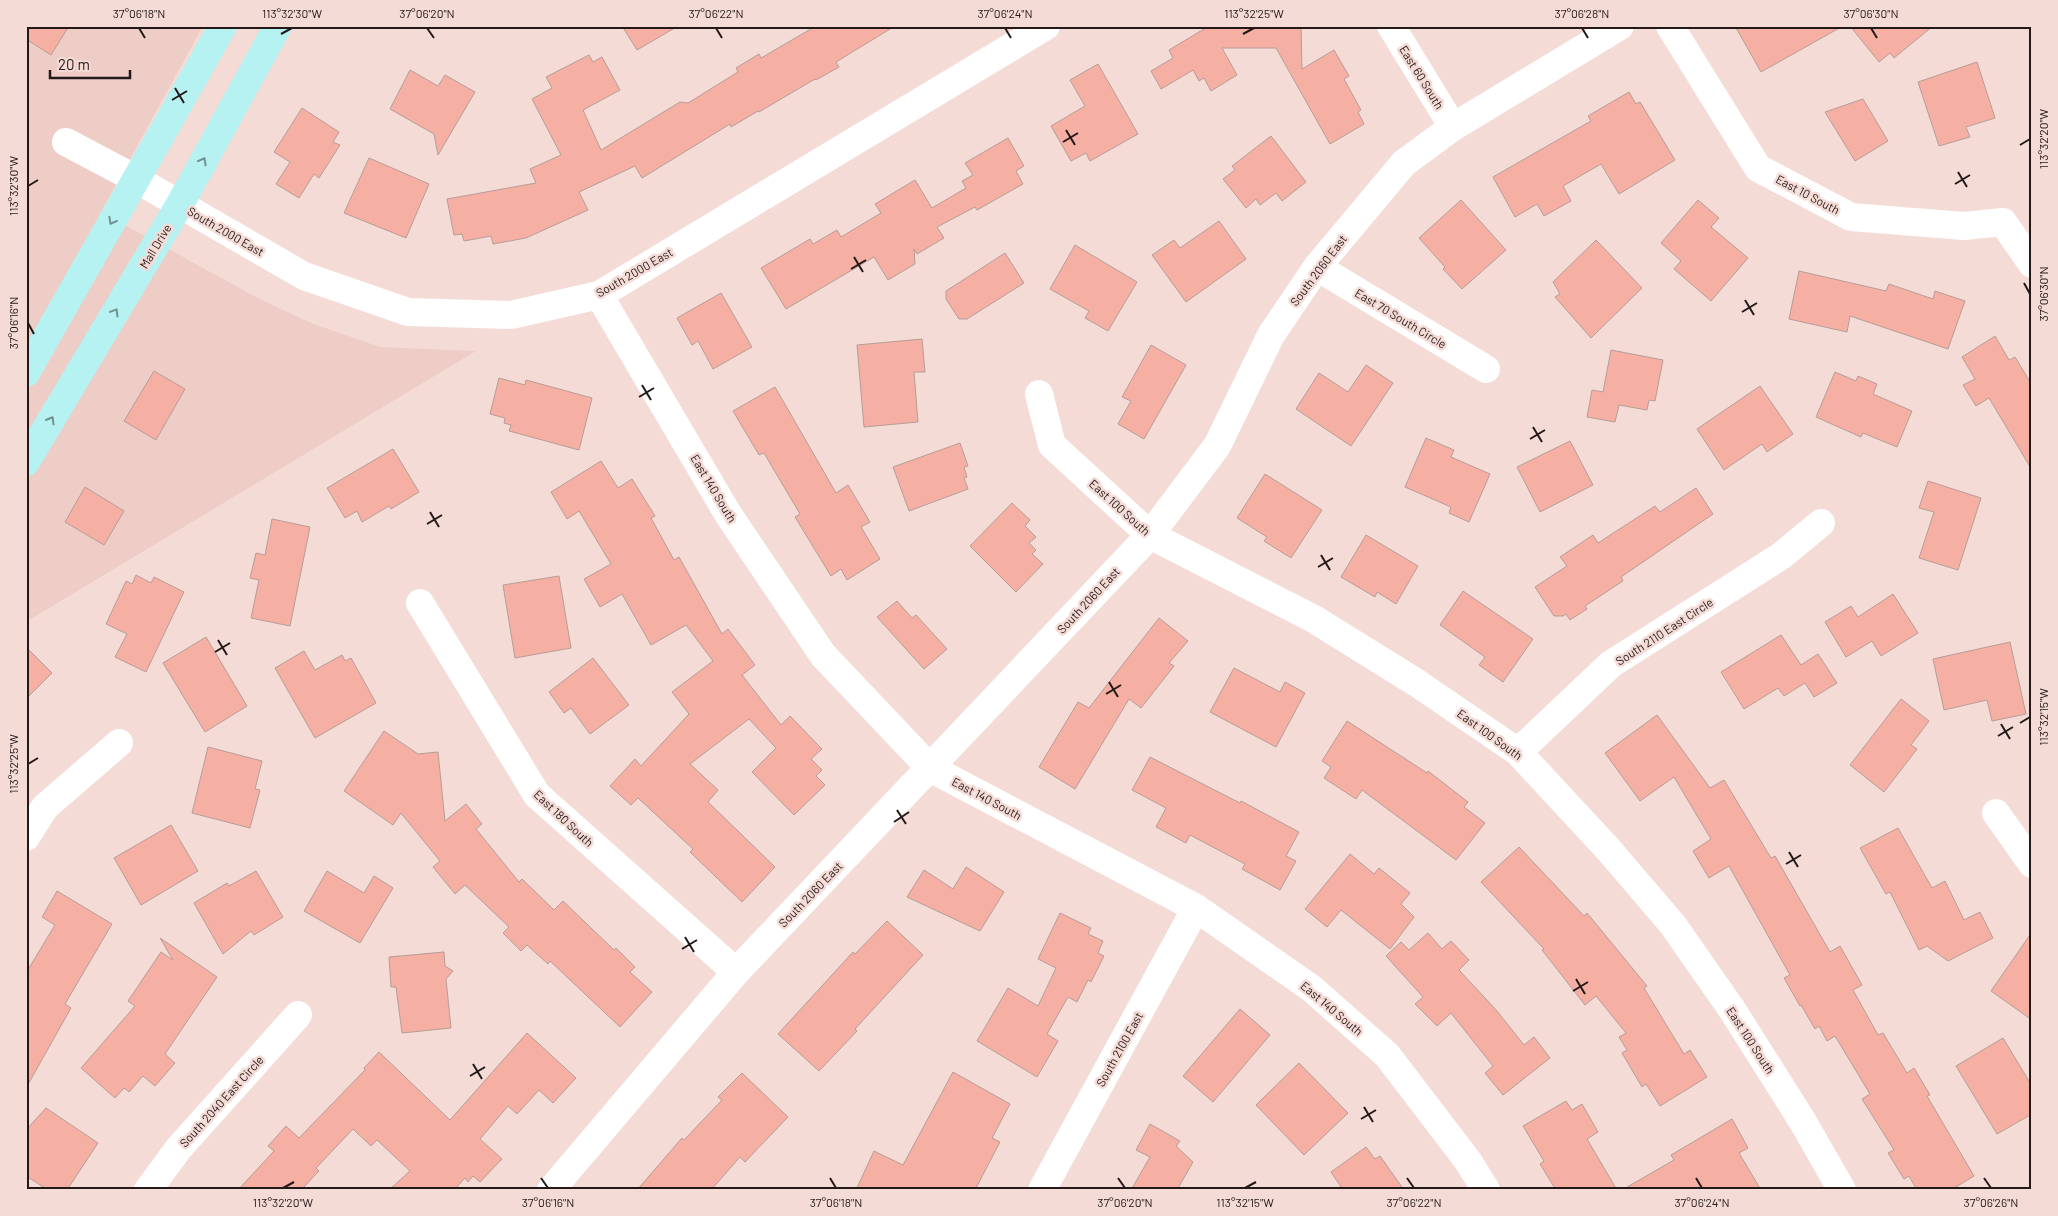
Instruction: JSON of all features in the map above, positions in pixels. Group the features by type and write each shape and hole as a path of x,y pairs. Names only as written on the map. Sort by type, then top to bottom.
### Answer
{"main road":[{"path":"26,373 223,26"},
{"name":"Mall Drive","path":"26,462 180,204 278,26"}],"street":[{"name":"South 2000 East","path":"66,142 136,179 304,276 408,312 511,315 599,295 1046,26"},
{"name":"East 60 South","path":"1391,26 1453,127"},
{"name":"South 2060 East","path":"551,1190 736,972 1150,535 1217,446 1271,335 1317,268 1404,163 1453,127 1620,26"},
{"name":"East 10 South","path":"1670,26 1758,168 1851,217 1964,226 2003,222 2032,264"},
{"name":"East 70 South Circle","path":"1317,268 1486,369"},
{"name":"East 140 South","path":"599,295 728,514 824,655 930,768 1196,908 1311,988 1387,1056 1468,1161 1486,1190"},
{"name":"East 100 South","path":"1039,394 1052,445 1150,535 1314,620 1417,683 1518,752 1608,849 1673,925 1733,1010 1803,1122 1842,1190"},
{"name":"South 2110 East Circle","path":"1518,752 1611,664 1781,556 1821,523"},
{"name":"East 180 South","path":"420,603 537,795 736,972"},
{"path":"26,837 45,807 119,744"},
{"path":"1996,814 2032,864"},
{"name":"South 2100 East","path":"1042,1190 1196,908"},
{"name":"South 2040 East Circle","path":"148,1190 179,1148 298,1015"}],"shaded area":[{"path":"26,26 203,26 101,212 258,298 311,323 380,347 476,351 26,622"}],"building":[{"path":"26,26 69,26 51,55 26,39"},
{"path":"622,26 678,26 637,50"},
{"path":"816,26 895,26 836,62 839,67 731,127 730,124 642,178 635,166 579,192 588,210 526,238 493,244 491,236 464,241 462,234 454,235 447,199 536,183 530,169 561,155 532,99 552,88 546,77 589,55 593,62 602,57 620,90 583,110 601,150 680,102 688,103 738,72 736,68 759,54 761,58"},
{"path":"1209,26 1301,26 1302,69 1334,50 1349,76 1344,79 1361,110 1358,112 1364,124 1330,144 1276,48 1222,48 1237,75 1211,91 1204,78 1199,81 1193,70 1161,89 1151,71 1173,58 1169,50"},
{"path":"1735,26 1843,26 1761,72"},
{"path":"1850,26 1933,26 1894,58 1890,53 1879,62"},
{"path":"1977,62 1995,118 1966,127 1970,137 1939,146 1918,82"},
{"path":"1098,64 1138,134 1090,161 1086,153 1071,161 1051,126 1085,106 1070,80"},
{"path":"410,70 438,86 445,75 475,92 438,155 434,134 390,109"},
{"path":"1629,92 1636,104 1640,102 1675,160 1619,194 1601,164 1563,186 1571,201 1544,216 1537,204 1515,217 1493,177 1591,121 1588,116"},
{"path":"1863,99 1888,141 1855,161 1825,112"},
{"path":"302,108 339,132 333,142 340,145 319,178 314,174 299,198 276,184 290,162 274,152"},
{"path":"1271,136 1306,182 1282,201 1276,193 1260,205 1256,199 1246,208 1223,179 1235,170 1232,166"},
{"path":"1008,138 1024,166 1016,171 1023,184 977,210 975,207 937,227 944,238 917,254 914,249 915,264 888,280 874,257 786,309 761,268 810,239 813,244 837,230 841,237 881,213 875,204 915,180 932,208 966,188 962,181 973,175 965,163"},
{"path":"369,158 429,184 406,238 344,213"},
{"path":"1461,200 1506,250 1462,289 1443,269 1445,267 1419,238"},
{"path":"1698,200 1719,218 1711,227 1748,258 1711,301 1674,269 1681,261 1661,243"},
{"path":"1219,221 1246,259 1186,302 1152,255 1174,240 1180,248"},
{"path":"1596,240 1642,288 1591,338 1555,297 1560,294 1553,282"},
{"path":"1075,245 1137,282 1108,331 1085,318 1089,311 1050,289"},
{"path":"1005,253 1024,283 967,319 959,319 946,299 946,291"},
{"path":"1799,271 1886,291 1889,284 1933,299 1935,291 1965,301 1948,349 1850,316 1847,332 1789,319"},
{"path":"721,293 752,347 713,369 698,341 692,345 677,318"},
{"path":"1995,336 2009,360 2015,357 2032,385 2032,470 1989,398 1976,406 1963,385 1975,379 1962,357"},
{"path":"922,339 925,372 914,372 918,422 864,427 857,345"},
{"path":"1151,345 1186,365 1144,439 1118,424 1131,401 1122,397"},
{"path":"1611,350 1663,360 1655,401 1649,400 1647,410 1619,405 1615,422 1587,417 1592,390 1603,392"},
{"path":"1366,365 1393,383 1351,446 1296,409 1319,373 1348,392"},
{"path":"154,371 185,389 156,440 124,421"},
{"path":"1835,372 1856,381 1858,376 1877,384 1873,394 1912,411 1897,447 1863,433 1861,437 1816,417"},
{"path":"499,378 525,385 526,380 592,398 579,450 509,431 511,425 504,423 505,418 490,414"},
{"path":"1760,386 1793,434 1767,452 1762,444 1724,470 1697,429"},
{"path":"775,387 836,493 848,485 870,522 861,527 880,559 847,580 841,569 831,576 795,517 800,514 764,453 759,455 733,411"},
{"path":"1426,438 1454,450 1451,457 1490,474 1469,522 1449,513 1451,507 1405,487"},
{"path":"1570,441 1593,485 1540,512 1517,467"},
{"path":"960,443 968,466 964,467 967,477 964,478 968,489 909,511 893,467"},
{"path":"393,449 419,492 391,509 389,506 362,522 357,511 345,518 327,488"},
{"path":"601,461 618,488 632,479 655,516 651,518 674,560 679,557 722,634 728,629 755,665 742,675 781,725 790,716 822,749 811,759 822,770 816,776 825,785 794,815 752,772 776,748 749,719 690,764 718,790 708,802 775,867 742,902 690,852 693,849 638,798 631,805 610,786 635,759 641,766 689,714 672,692 713,661 686,625 651,645 622,594 600,607 584,579 611,564 579,511 567,519 551,492"},
{"path":"1265,474 1322,510 1291,558 1264,541 1267,537 1237,518"},
{"path":"1928,481 1981,498 1958,570 1919,558 1934,512 1919,508"},
{"path":"85,487 124,511 104,545 65,522"},
{"path":"1696,488 1713,514 1621,577 1623,581 1585,606 1587,609 1570,620 1566,614 1554,616 1535,587 1567,566 1560,557 1593,535 1598,543 1655,506 1660,512"},
{"path":"1012,503 1030,520 1025,526 1036,537 1029,543 1036,550 1032,554 1043,564 1016,592 970,546"},
{"path":"272,519 310,527 290,626 251,618 259,580 250,578 256,553 265,555"},
{"path":"1366,535 1418,566 1396,604 1377,592 1375,597 1341,577"},
{"path":"136,575 151,583 154,577 184,592 146,672 115,657 127,634 106,624 126,581 132,584"},
{"path":"559,576 571,648 515,658 503,585"},
{"path":"1463,591 1533,639 1503,682 1479,665 1485,657 1440,625"},
{"path":"1893,594 1918,633 1881,656 1872,641 1846,657 1825,622 1851,606 1858,617"},
{"path":"897,601 912,618 916,615 947,649 924,669 877,617"},
{"path":"1159,618 1188,641 1169,663 1174,666 1141,708 1129,699 1075,789 1039,767 1078,702 1089,708"},
{"path":"1781,635 1801,665 1818,654 1837,683 1814,697 1805,683 1784,696 1778,688 1744,709 1721,672"},
{"path":"206,637 247,706 205,732 163,663"},
{"path":"2010,642 2026,714 1992,721 1987,700 1944,710 1933,659"},
{"path":"26,647 52,673 26,699"},
{"path":"304,651 315,670 342,655 345,661 351,658 376,703 315,738 275,668"},
{"path":"593,658 629,705 590,734 571,708 564,713 549,692"},
{"path":"1234,668 1280,692 1285,682 1305,693 1276,747 1210,712"},
{"path":"1901,699 1929,721 1911,745 1917,749 1884,792 1850,765"},
{"path":"1657,715 1710,788 1724,780 1771,858 1775,856 1830,952 1840,946 1862,985 1853,990 1878,1035 1883,1033 1907,1073 1914,1068 1930,1095 1927,1096 1974,1176 1951,1190 1917,1190 1909,1176 1904,1179 1888,1153 1894,1150 1862,1099 1870,1094 1835,1036 1827,1041 1819,1026 1815,1029 1800,1006 1784,978 1790,975 1729,866 1709,878 1693,851 1711,839 1674,777 1640,801 1605,753"},
{"path":"1347,721 1427,773 1428,771 1468,802 1464,807 1485,823 1456,860 1362,790 1356,799 1324,778 1331,767 1322,761"},
{"path":"384,731 418,754 438,752 445,821 466,804 482,824 476,829 519,882 522,879 554,910 563,901 614,950 616,948 635,967 630,972 652,992 620,1027 550,961 548,964 527,945 521,951 503,933 509,927 465,885 455,894 433,867 440,861 401,813 393,825 344,791"},
{"path":"208,747 262,761 255,789 260,790 250,828 192,813"},
{"path":"1150,757 1240,803 1241,801 1299,832 1286,856 1296,861 1280,890 1242,869 1245,864 1190,835 1186,843 1156,827 1166,808 1132,790"},
{"path":"171,825 198,871 141,905 114,858"},
{"path":"1898,828 1932,888 1945,881 1964,920 1980,912 1993,938 1948,961 1927,946 1919,950 1890,892 1886,894 1860,848"},
{"path":"1519,847 1584,916 1587,913 1647,986 1644,988 1684,1054 1690,1050 1707,1077 1660,1106 1646,1084 1642,1087 1622,1053 1627,1050 1619,1037 1626,1033 1596,996 1585,1005 1542,950 1544,949 1481,882"},
{"path":"1350,854 1374,874 1379,868 1410,893 1401,904 1414,917 1390,949 1341,910 1327,927 1305,909"},
{"path":"966,867 1004,892 980,931 907,897 924,870 953,889"},
{"path":"256,871 283,917 254,935 251,931 223,954 194,903 227,883 229,886"},
{"path":"327,871 364,893 374,876 393,888 360,943 304,911"},
{"path":"57,891 112,924 65,1004 71,1008 26,1088 26,973 55,925 42,917"},
{"path":"1060,913 1091,928 1088,934 1103,941 1098,953 1104,956 1091,982 1088,980 1077,1002 1068,997 1047,1034 1058,1041 1037,1077 977,1041 1008,988 1038,1006 1056,968 1038,959"},
{"path":"887,921 923,955 855,1029 857,1031 819,1071 778,1034 853,952 855,954"},
{"path":"2032,932 2032,1020 1991,991"},
{"path":"1428,933 1442,949 1451,941 1469,960 1459,970 1497,1011 1524,1045 1534,1037 1550,1058 1503,1095 1485,1073 1493,1066 1451,1013 1437,1026 1415,1004 1423,997 1386,956 1401,942 1409,950"},
{"path":"160,938 217,977 165,1054 175,1063 155,1086 143,1076 129,1092 124,1088 115,1098 81,1068 135,1006 128,1001 161,952 173,960"},
{"path":"444,952 445,966 453,971 446,979 451,1028 402,1033 396,987 391,987 389,957"},
{"path":"1240,1009 1270,1035 1213,1102 1183,1076"},
{"path":"527,1033 576,1078 553,1103 539,1090 517,1114 508,1106 480,1139 502,1159 480,1182 473,1176 468,1182 465,1178 454,1190 389,1190 410,1171 377,1140 371,1146 353,1129 316,1168 319,1171 301,1190 238,1190 274,1151 268,1146 286,1126 299,1138 365,1070 364,1068 379,1052 450,1120"},
{"path":"2003,1038 2032,1086 2032,1114 1997,1134 1956,1066"},
{"path":"1299,1063 1348,1113 1304,1155 1256,1105"},
{"path":"953,1072 1010,1104 992,1138 1000,1142 975,1190 856,1190 874,1151 903,1165"},
{"path":"742,1073 788,1117 745,1162 740,1157 711,1190 637,1190 682,1138 684,1140 722,1100 718,1097"},
{"path":"1566,1101 1572,1110 1582,1104 1598,1132 1587,1139 1617,1190 1556,1190 1540,1164 1544,1161 1523,1126"},
{"path":"46,1108 98,1143 67,1190 48,1190 26,1176 26,1130"},
{"path":"1732,1119 1748,1148 1739,1153 1761,1190 1622,1190 1674,1160 1671,1155"},
{"path":"1150,1124 1180,1141 1176,1146 1193,1162 1177,1190 1131,1190 1150,1157 1136,1150"},
{"path":"1366,1147 1375,1159 1380,1156 1404,1190 1343,1190 1331,1172"}]}
